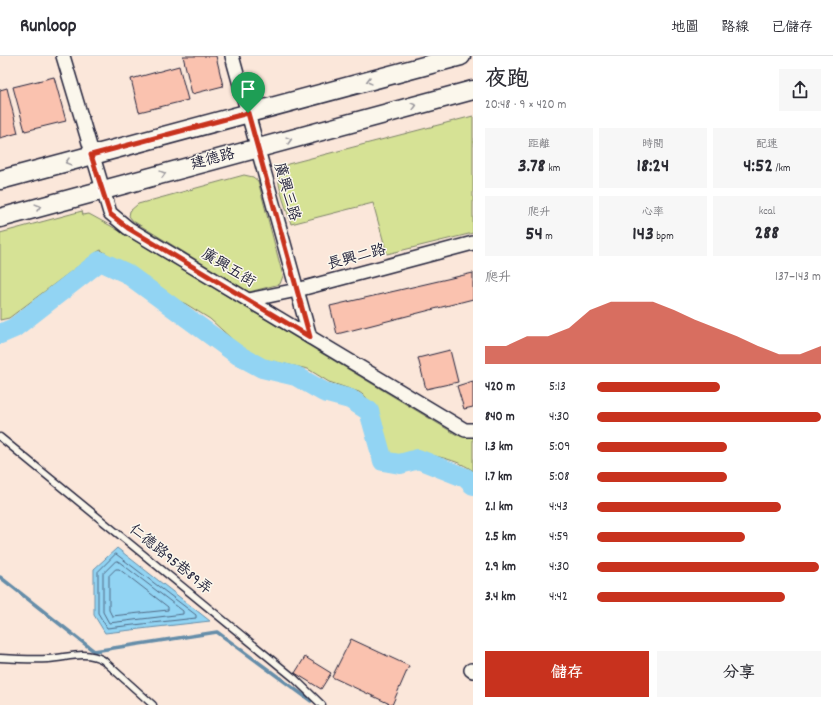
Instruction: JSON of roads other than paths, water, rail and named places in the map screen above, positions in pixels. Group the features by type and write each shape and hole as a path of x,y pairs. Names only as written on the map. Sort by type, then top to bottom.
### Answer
{"street":[{"name":"廣興五街","path":"63,56 101,190 110,214 128,228 465,430 473,430"},
{"name":"廣興三路","path":"232,56 310,337"},
{"path":"0,180 461,56"},
{"name":"建德路","path":"0,218 473,90"},
{"name":"長興二路","path":"249,300 297,290 473,243"}],"lane":[{"name":"仁德路95巷89弄","path":"0,437 294,678 322,705"},
{"path":"0,658 50,659 87,654 96,656 104,660 152,705"}],"water":[{"path":"117,548 210,621 105,633 94,615 94,569"}],"waterway":[{"path":"0,334 14,328 100,261 126,273 238,355 262,368 296,376 324,392 350,399 369,411 383,461 400,464 418,459 466,478 473,485"},
{"path":"0,577 94,651 217,632 311,701"}]}
